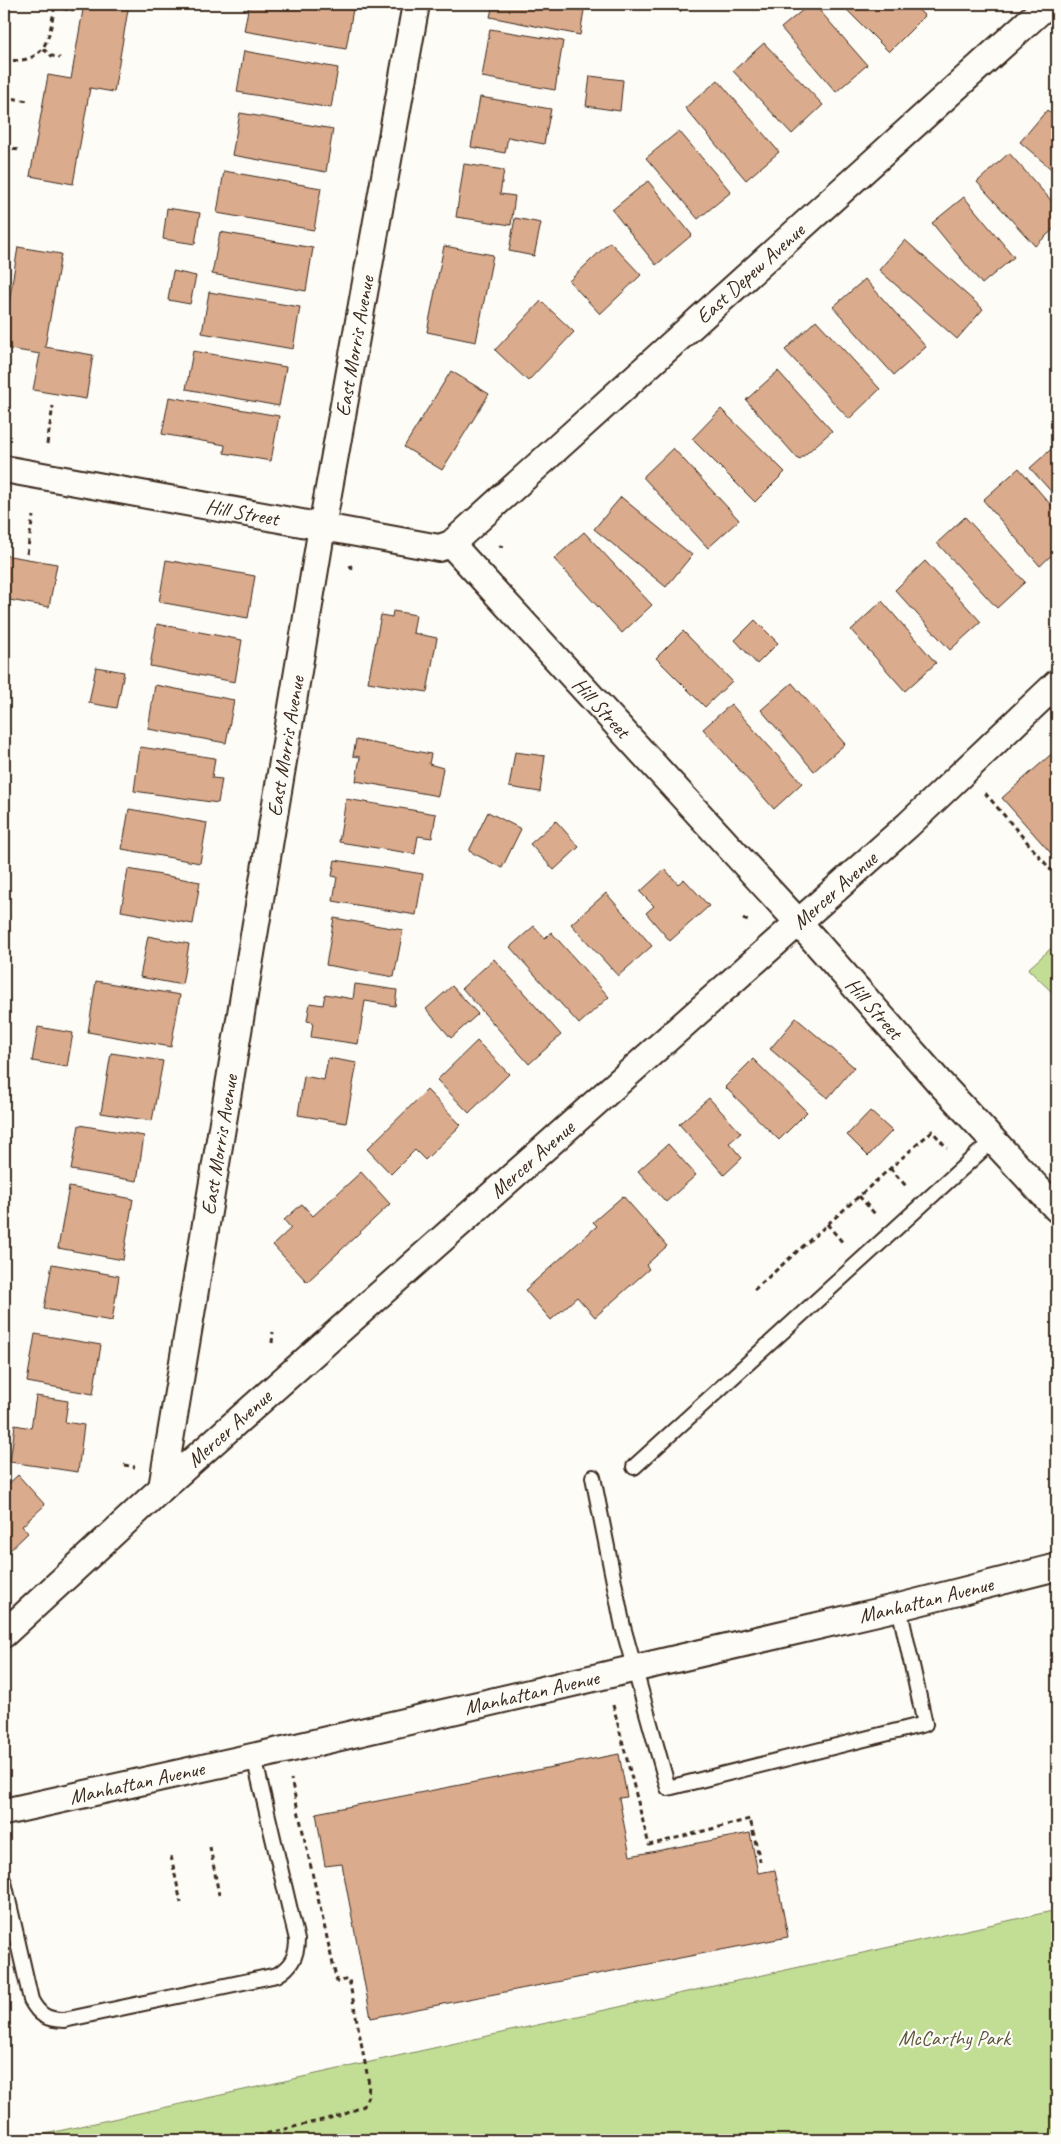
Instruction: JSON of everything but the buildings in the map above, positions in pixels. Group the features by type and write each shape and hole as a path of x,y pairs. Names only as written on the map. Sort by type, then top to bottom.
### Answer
{"street":[{"name":"East Morris Avenue","path":"162,1488 322,527 416,4"},
{"name":"East Depew Avenue","path":"451,544 1048,4"},
{"name":"Hill Street","path":"4,469 439,548 451,544 799,923 1057,1209"},
{"name":"Mercer Avenue","path":"4,1634 162,1488 908,825 1057,683"},
{"name":"Manhattan Avenue","path":"4,1812 254,1757 899,1607 1057,1567"}],"lane":[{"path":"634,1467 993,1140"},
{"path":"593,1478 624,1627 668,1788 925,1724 899,1607"},
{"path":"4,1882 31,2000 36,2010 43,2017 64,2020 277,1975 292,1962 297,1951 297,1940 254,1757"}],"path":[{"path":"4,60 27,60 37,55 43,49 49,36 54,5 73,10"},
{"path":"43,49 52,56 60,58"},
{"path":"4,97 28,101"},
{"path":"4,148 19,150"},
{"path":"46,444 53,406"},
{"path":"27,554 33,516"},
{"path":"499,546 506,547"},
{"path":"350,565 354,572"},
{"path":"983,791 1057,877"},
{"path":"743,919 752,922"},
{"path":"754,1290 932,1130 950,1151"},
{"path":"890,1168 911,1192"},
{"path":"859,1196 880,1221"},
{"path":"827,1224 848,1249"},
{"path":"272,1344 273,1332"},
{"path":"124,1465 136,1467"},
{"path":"240,2140 343,2115 364,2106 368,2096 369,2084 349,1979 337,1982 284,1750"},
{"path":"210,1847 219,1894"},
{"path":"170,1856 181,1903"}],"green space":[{"path":"1057,943 1057,997 1028,969"},
{"name":"McCarthy Park","path":"1057,1910 1057,2140 18,2140"}]}
